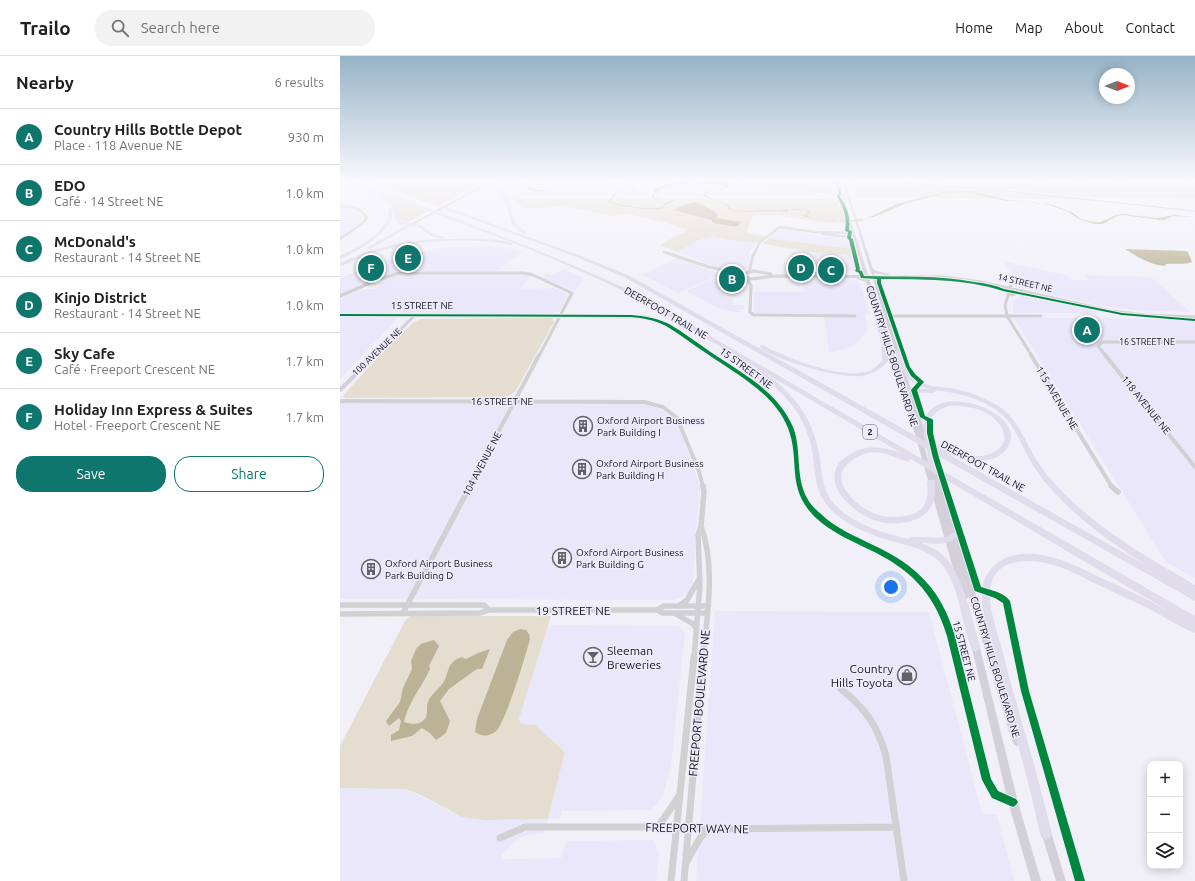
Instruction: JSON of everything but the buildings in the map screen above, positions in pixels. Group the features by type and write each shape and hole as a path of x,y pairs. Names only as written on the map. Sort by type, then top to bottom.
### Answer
{"highway":[{"path":"340,259 375,236 387,224 391,218"},
{"path":"397,218 398,221 423,227 432,235 440,238 486,239 501,242 571,265"},
{"name":"DEERFOOT TRAIL NE","path":"449,218 518,243 571,265 638,296 1195,621"},
{"name":"DEERFOOT TRAIL NE","path":"473,218 575,255 628,277 1195,597"},
{"path":"511,218 516,228 575,255"},
{"path":"340,259 407,224"},
{"path":"340,265 412,224"},
{"path":"340,265 373,250 405,243 469,240 501,242"},
{"path":"682,307 778,354 825,370 848,375 869,374 877,370 885,362 885,344 878,321 879,318"},
{"path":"694,329 774,382 796,404 806,419 812,433 821,487 825,497 833,507 849,519 881,534 926,548 934,552 947,565 955,581 975,647"},
{"path":"897,350 907,375 914,381 927,386 962,393 986,401 1006,415 1042,473 1066,500 1114,540 1195,590"},
{"path":"826,388 957,455 978,458 995,455 1004,448 1008,438 1004,427 990,414 970,405 958,404 939,407 930,413 927,422 926,436 933,458 933,466"},
{"path":"907,391 944,391 962,393"},
{"path":"933,482 931,498 926,509 910,518 890,521 875,518 853,505 841,490 838,478 842,463 853,455 869,450 892,452 912,461 1047,536"},
{"path":"821,487 836,507 847,515 888,534 918,541 951,537"},
{"path":"1046,834 1040,801 1009,697 989,615 986,592 988,581 995,568 1014,558 1031,557 1051,561 1112,586 1195,629"}],"main road":[{"path":"407,224 419,218"},
{"path":"412,224 424,218"},
{"name":"COUNTRY HILLS BOULEVARD NE","path":"849,218 862,263 876,286 897,350 917,431 1061,881"},
{"name":"COUNTRY HILLS BOULEVARD NE","path":"855,218 869,274 868,281 879,318 926,436"},
{"path":"842,233 849,230 850,223"},
{"path":"849,233 854,234 864,250"},
{"path":"823,234 850,237 857,244"},
{"path":"858,251 863,257 880,299"},
{"path":"851,275 861,270 862,263"},
{"path":"869,274 875,272 888,274"},
{"path":"851,275 868,281"},
{"path":"876,286 876,279 882,276"},
{"name":"COUNTRY HILLS BOULEVARD NE","path":"933,466 933,482"},
{"name":"COUNTRY HILLS BOULEVARD NE","path":"951,537 975,647 1013,802 1036,881"}],"street":[{"path":"340,239 363,223 367,218"},
{"path":"745,277 744,274 748,272 752,265 752,255 756,247 780,227 823,234 860,234"},
{"path":"797,230 849,233"},
{"path":"664,252 745,277 750,285 751,313 757,316 854,316"},
{"path":"750,285 759,276 752,265"},
{"path":"732,272 748,272"},
{"name":"14 STREET NE","path":"748,272 769,274 851,275"},
{"name":"104 AVENUE NE","path":"340,296 399,273 524,273 534,275 572,293 403,613"},
{"path":"789,276 796,274"},
{"name":"14 STREET NE","path":"745,277 756,278 869,274 882,276 944,277 992,284 1115,309 1195,317"},
{"name":"14 STREET NE","path":"888,274 946,275 976,279 1010,288"},
{"path":"992,284 1003,288 1009,294"},
{"path":"1007,316 1005,305 1010,288"},
{"path":"1009,294 1015,289"},
{"name":"14 STREET NE","path":"1015,289 1101,309 1165,317 1195,317"},
{"path":"1009,294 1023,292"},
{"name":"15 STREET NE","path":"340,315 561,315 646,317 657,321 756,386 770,397 790,426 795,444 799,484 808,505 822,521 842,534 882,552 903,565 922,581 938,603 948,628 987,780 995,795 1013,802"},
{"name":"100 AVENUE NE","path":"340,390 415,315"},
{"path":"894,316 1041,316"},
{"name":"115 AVENUE NE","path":"1007,316 1112,487 1118,492"},
{"name":"16 STREET NE","path":"1100,343 1195,342"},
{"name":"118 AVENUE NE","path":"1100,343 1098,346 1195,466"},
{"name":"16 STREET NE","path":"340,401 644,402 662,407"},
{"name":"FREEPORT BOULEVARD NE","path":"662,407 677,418 699,471 704,492 701,526 698,535 700,578 697,629 671,881"},
{"name":"FREEPORT BOULEVARD NE","path":"684,881 707,613 708,562 704,533 701,526"},
{"path":"679,606 687,600 700,578"},
{"name":"19 STREET NE","path":"340,605 484,605 490,610"},
{"name":"19 STREET NE","path":"340,614 480,613 490,610 657,610 664,606 707,606"},
{"name":"19 STREET NE","path":"657,610 662,613 707,613"},
{"path":"674,613 689,621 697,629"},
{"path":"841,689 866,711 881,737 886,756 904,881"},
{"path":"658,827 680,795"},
{"name":"FREEPORT WAY NE","path":"500,838 525,828 658,827 708,829 896,827"},
{"path":"685,864 700,838 708,829"}],"shaded area":[{"path":"340,218 364,218 358,224 340,237"},
{"path":"399,218 416,218 408,222 403,222"},
{"path":"643,218 752,218 746,233 765,236 758,243 728,240 713,236 699,240 678,252 660,245 686,231 665,222"},
{"path":"702,218 717,218 741,222 738,226 733,226 714,223 711,220"},
{"path":"791,218 847,218 848,223 825,222"},
{"path":"871,218 860,221 840,221"},
{"path":"1077,218 1093,222 1101,222 1114,218 1103,224 1095,224"},
{"path":"1142,218 1170,218 1165,220"},
{"path":"780,229 819,236 847,237 851,241 852,249 769,238"},
{"path":"713,236 728,240 757,242 750,251 748,268 742,270 720,269 678,252 699,240"},
{"path":"769,238 854,249 856,257 843,254 810,252 763,244"},
{"path":"491,246 509,248 523,252 497,271 398,271 340,295 340,278 384,261 442,247"},
{"path":"1125,249 1185,251 1188,252 1192,262 1182,264 1166,264 1165,266 1144,260"},
{"path":"795,250 853,255 856,263 854,263 854,271 793,272 792,254"},
{"path":"677,258 719,273 717,276 678,293 642,275"},
{"path":"1003,261 1065,275 1073,280 1089,280 1085,275 1151,277 1190,312 1132,310 1098,305 1017,287 1018,283"},
{"path":"564,269 584,278 575,291 541,277 548,273 551,275"},
{"path":"400,274 521,274 530,276 521,289 555,288 568,295 561,310 554,314 402,314 340,379 340,299 361,289 376,289 388,278"},
{"path":"716,278 741,290 737,293 724,287 717,291 725,295 724,297 733,300 733,305 744,305 744,309 740,309 740,313 720,309 686,291"},
{"path":"803,278 849,278 860,283 869,313 865,314 868,330 854,346 829,353 824,314 754,313 754,292 804,292"},
{"path":"1021,295 1098,311 1100,313 1013,313 1013,305 1016,298"},
{"path":"552,318 554,322 515,392 506,397 345,398 343,396 374,361 414,322 421,319"},
{"path":"1014,318 1195,319 1195,578 1166,562"},
{"path":"340,403 634,403 660,409 671,416 678,426 700,485 692,587 687,595 674,600 340,599"},
{"path":"715,611 929,612 982,813 997,815 1014,881 696,881"},
{"path":"410,616 551,616 519,719 521,724 535,725 564,751 548,819 485,820 462,817 421,795 405,789 340,788 340,746 405,621"},
{"path":"551,625 678,626 685,633 671,766 663,795 657,804 650,810 562,811 560,819 548,819 564,751 535,725 521,724 519,719 547,629"},
{"path":"520,629 526,630 530,639 520,673 504,717 499,727 492,734 485,735 475,732 477,719 507,640 513,632"},
{"path":"434,640 439,646 429,666 430,669 427,676 412,701 406,715 404,722 410,724 416,724 424,720 427,715 427,704 429,699 443,683 453,662 462,657 466,659 490,649 482,669 477,669 449,689 440,701 450,721 446,733 436,740 430,733 422,728 412,736 391,741 391,735 399,730 401,721 399,718 389,726 386,721 400,702 403,688 412,669 411,661 416,649 421,644"},
{"path":"340,788 405,789 462,817 485,820 548,819 544,833 524,836 517,840 501,855 504,859 561,858 566,841 654,840 659,853 656,881 340,881"}],"cycle path":[{"path":"847,218 847,231 850,231 849,238 851,239 858,269 857,271 861,272 862,277 956,280 1122,314 1195,320"},
{"path":"879,278 879,283 908,367 913,375 921,382 914,390 923,417 930,420 930,433 936,458 978,589 997,595 1006,601 1025,691 1080,881"},
{"path":"340,315 646,317 667,325 756,385 776,405 790,427 795,445 799,485 801,492 809,506 829,525 853,539 891,557 903,565 922,582 937,602 945,618 951,636 987,780 995,795 1013,802"}],"place":[{"name":"Sky Cafe","path":"408,258"},
{"name":"Holiday Inn Express & Suites","path":"371,268"},
{"name":"Kinjo District","path":"801,268"},
{"name":"McDonald's","path":"831,270"},
{"name":"EDO","path":"732,279"},
{"name":"Country Hills Bottle Depot","path":"1087,330"},
{"name":"Oxford Airport Business Park Building I","path":"583,426"},
{"name":"Oxford Airport Business Park Building H","path":"582,469"},
{"name":"Oxford Airport Business Park Building G","path":"562,558"},
{"name":"Oxford Airport Business Park Building D","path":"371,569"},
{"name":"Sleeman Breweries","path":"593,657"},
{"name":"Country Hills Toyota","path":"907,675"}]}
